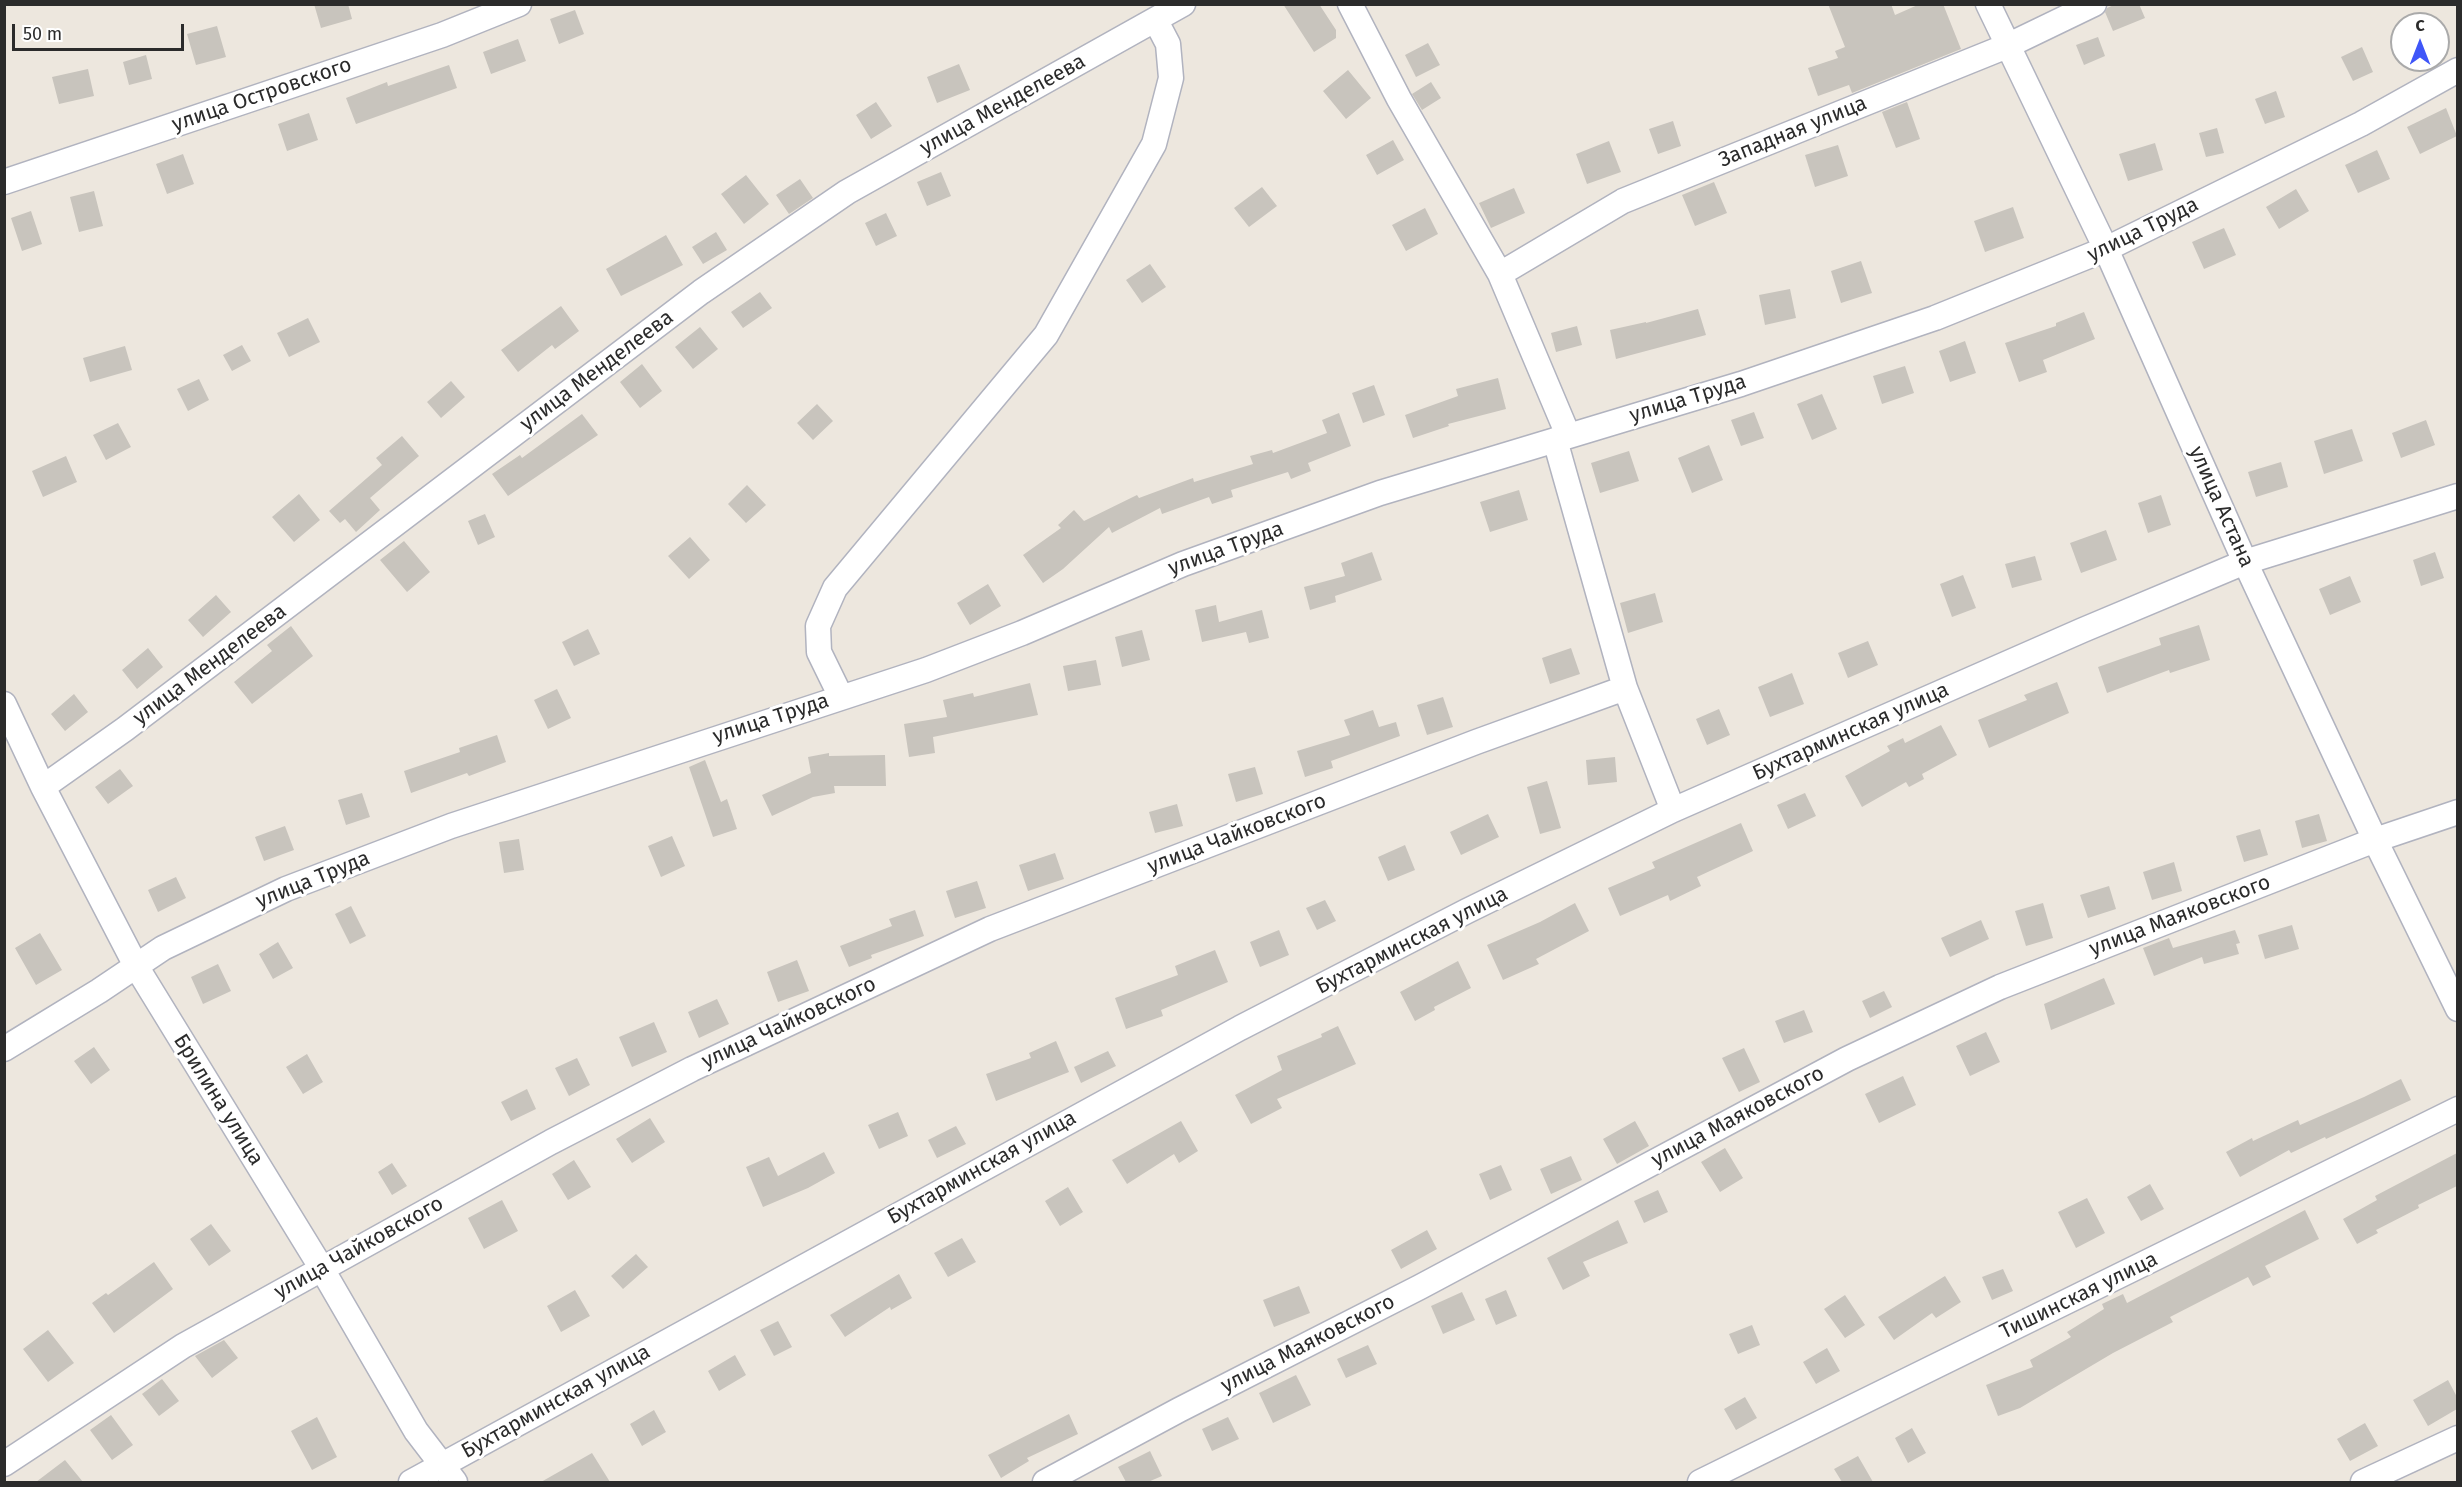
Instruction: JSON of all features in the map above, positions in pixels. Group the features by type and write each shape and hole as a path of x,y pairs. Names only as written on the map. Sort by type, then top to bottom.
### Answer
{"street":[{"name":"улица Островского","path":"4,182 442,35 519,4"},
{"name":"улица Менделеева","path":"44,787 125,729 710,285 847,192 1183,4"},
{"path":"1350,4 1399,99 1500,274 1562,438 1626,688 1673,810"},
{"name":"улица Астана","path":"1988,4 2106,249 2245,562 2457,1009"},
{"name":"Западная улица","path":"1500,274 1623,201 2007,46 2094,4"},
{"path":"841,697 819,651 818,626 835,588 1046,334 1154,144 1171,78 1168,44 1156,21"},
{"name":"улица Труда","path":"4,1049 163,948 286,889 451,826 926,670 1011,637 1183,564 1380,493 1741,384 1924,322 2106,249 2361,124 2457,70"},
{"name":"Бухтарминская улица","path":"411,1482 449,1473 1240,1028 1467,911 1673,810 2083,630 2245,562 2457,496"},
{"name":"улица Чайковского","path":"4,1464 183,1346 552,1142 692,1069 990,929 1476,742 1626,688"},
{"name":"Брилина улица","path":"4,704 136,966 322,1269 416,1431 449,1473"},
{"name":"улица Маяковского","path":"1045,1482 1179,1410 1420,1287 1847,1059 2000,987 2375,840 2457,812"},
{"name":"Тишинская улица","path":"1700,1482 2457,1109"},
{"path":"2363,1482 2457,1438"}],"building":[{"path":"314,4 348,4 352,19 321,28"},
{"path":"1283,4 1319,4 1336,30 1336,38 1314,52"},
{"path":"1828,4 1891,4 1895,15 1920,4 1943,4 1961,49 1852,93 1849,85 1818,96 1808,68 1838,58 1835,51 1845,47"},
{"path":"2116,4 2139,4 2145,18 2113,31 2105,12 2107,8"},
{"path":"575,10 584,34 559,44 550,19"},
{"path":"217,26 226,57 196,65 187,34"},
{"path":"2098,37 2105,56 2084,65 2076,45"},
{"path":"518,39 526,61 491,74 483,52"},
{"path":"1428,43 1440,65 1416,77 1405,55"},
{"path":"2362,47 2373,72 2353,81 2341,57"},
{"path":"146,55 152,79 129,85 123,62"},
{"path":"959,64 970,90 937,103 927,77"},
{"path":"449,65 457,88 356,124 346,98 387,82 388,86"},
{"path":"88,69 94,96 59,104 52,77"},
{"path":"1348,70 1371,98 1346,119 1323,91"},
{"path":"1431,82 1441,98 1422,110 1412,94"},
{"path":"2276,91 2285,117 2265,124 2255,99"},
{"path":"876,102 892,126 871,139 856,115"},
{"path":"1907,102 1920,139 1896,148 1882,112"},
{"path":"2446,108 2457,136 2420,154 2407,127"},
{"path":"309,113 318,140 287,151 278,124"},
{"path":"1673,121 1681,146 1658,154 1649,129"},
{"path":"2217,128 2224,153 2206,157 2199,133"},
{"path":"1393,140 1404,160 1377,175 1366,155"},
{"path":"1609,141 1621,172 1587,184 1576,154"},
{"path":"2155,143 2163,170 2128,181 2119,154"},
{"path":"1838,145 1848,176 1815,187 1805,155"},
{"path":"2377,150 2390,179 2358,193 2345,165"},
{"path":"183,154 194,184 167,194 156,164"},
{"path":"941,172 951,196 927,206 917,182"},
{"path":"746,175 769,204 744,224 721,194"},
{"path":"800,179 813,198 789,214 776,195"},
{"path":"1714,182 1727,213 1695,226 1682,195"},
{"path":"1262,187 1277,206 1249,227 1234,208"},
{"path":"1514,188 1525,213 1491,228 1479,203"},
{"path":"2296,189 2309,211 2279,229 2266,207"},
{"path":"94,191 103,226 79,232 70,197"},
{"path":"2013,207 2024,238 1985,252 1974,221"},
{"path":"1425,208 1438,234 1406,251 1392,225"},
{"path":"31,211 42,244 22,251 11,218"},
{"path":"886,213 897,236 876,246 865,223"},
{"path":"2224,228 2236,255 2204,269 2192,242"},
{"path":"716,232 727,250 703,264 692,247"},
{"path":"666,235 683,265 621,296 606,269"},
{"path":"1861,261 1872,293 1841,303 1831,271"},
{"path":"1150,264 1166,287 1142,303 1126,280"},
{"path":"1790,289 1796,318 1765,325 1759,295"},
{"path":"760,292 772,308 743,328 731,312"},
{"path":"561,306 579,331 555,349 552,345 518,372 501,350"},
{"path":"1698,309 1706,335 1616,359 1610,330"},
{"path":"2084,312 2095,339 2043,360 2047,372 2019,382 2005,343 2056,326 2056,323"},
{"path":"308,318 320,342 289,357 277,333"},
{"path":"1577,326 1582,345 1556,352 1551,333"},
{"path":"700,327 718,349 693,369 675,347"},
{"path":"1965,341 1976,373 1950,382 1939,351"},
{"path":"242,345 251,361 232,371 223,355"},
{"path":"125,346 132,370 90,382 83,358"},
{"path":"642,364 662,391 640,408 620,382"},
{"path":"1905,366 1914,393 1882,404 1873,376"},
{"path":"1498,378 1506,409 1448,424 1449,426 1413,438 1405,415 1458,396 1456,389"},
{"path":"199,379 209,400 188,411 177,389"},
{"path":"451,381 465,397 441,418 427,402"},
{"path":"1374,385 1385,415 1363,423 1352,393"},
{"path":"1822,394 1837,429 1812,440 1797,404"},
{"path":"817,404 833,421 813,440 797,423"},
{"path":"1754,412 1764,438 1741,446 1731,420"},
{"path":"1339,413 1351,446 1308,463 1311,471 1291,479 1288,472 1231,490 1233,497 1212,504 1209,497 1162,514 1160,508 1112,533 1109,527 1063,569 1043,583 1023,555 1061,528 1058,525 1074,510 1084,521 1137,495 1139,498 1193,478 1194,482 1253,464 1250,456 1272,450 1273,453 1327,433 1322,420"},
{"path":"582,414 598,435 508,496 492,474 520,455 522,458"},
{"path":"2426,420 2435,445 2401,458 2392,433"},
{"path":"118,423 131,447 106,460 93,435"},
{"path":"2352,429 2363,461 2324,474 2314,441"},
{"path":"402,436 419,456 370,498 380,510 356,532 345,519 340,523 329,511 382,465 376,458"},
{"path":"1709,445 1723,480 1692,493 1678,458"},
{"path":"1629,451 1639,481 1600,493 1591,463"},
{"path":"66,456 77,482 43,497 32,471"},
{"path":"2281,462 2288,487 2256,497 2248,472"},
{"path":"747,485 766,505 746,523 728,504"},
{"path":"1519,490 1528,520 1490,532 1480,502"},
{"path":"299,494 320,520 294,542 272,517"},
{"path":"2161,495 2171,525 2148,533 2138,503"},
{"path":"485,514 495,537 478,545 468,521"},
{"path":"2106,530 2117,560 2081,573 2070,543"},
{"path":"690,537 710,560 689,579 668,556"},
{"path":"404,541 430,572 407,592 380,560"},
{"path":"1372,552 1382,580 1335,596 1336,602 1310,610 1304,587 1345,576 1341,563"},
{"path":"2435,552 2444,578 2421,586 2413,560"},
{"path":"2035,556 2042,580 2012,588 2005,564"},
{"path":"1963,575 1976,608 1952,617 1940,584"},
{"path":"2350,576 2361,602 2330,615 2319,589"},
{"path":"988,584 1001,606 970,625 957,603"},
{"path":"1655,593 1663,622 1628,633 1620,603"},
{"path":"216,595 231,612 203,637 188,620"},
{"path":"1216,605 1219,622 1262,610 1269,638 1249,643 1246,632 1202,642 1195,610"},
{"path":"2199,625 2210,660 2170,673 2169,670 2107,693 2098,667 2161,645 2159,638"},
{"path":"291,626 313,656 252,704 234,682 272,651 267,645"},
{"path":"588,629 600,654 574,666 562,642"},
{"path":"1142,630 1150,660 1122,667 1115,637"},
{"path":"1868,641 1878,665 1848,678 1838,653"},
{"path":"148,648 163,667 137,689 122,670"},
{"path":"1571,648 1580,674 1550,684 1542,658"},
{"path":"1096,660 1101,685 1068,691 1063,666"},
{"path":"1792,673 1804,704 1770,717 1758,687"},
{"path":"2057,682 2069,713 1989,748 1978,720 2027,700 2024,695"},
{"path":"1030,683 1038,715 933,737 935,753 909,757 904,724 947,717 943,700 973,693 974,697"},
{"path":"557,689 571,718 548,729 534,700"},
{"path":"74,694 88,712 65,731 51,714"},
{"path":"1443,697 1453,727 1427,735 1417,705"},
{"path":"1719,709 1730,735 1707,745 1696,719"},
{"path":"1373,710 1379,727 1396,722 1400,736 1331,761 1333,768 1305,777 1297,751 1350,735 1344,720"},
{"path":"1941,725 1957,755 1922,774 1924,779 1909,787 1906,782 1862,807 1845,776 1890,751 1887,746 1903,738 1905,743"},
{"path":"497,735 506,762 469,776 467,773 411,793 404,771 460,752 459,748"},
{"path":"829,753 829,756 885,755 886,786 834,786 835,793 813,797 772,816 762,795 811,773 808,757"},
{"path":"1615,757 1617,782 1588,785 1586,760"},
{"path":"705,760 721,802 727,799 737,829 713,837 689,767"},
{"path":"1255,767 1263,794 1236,802 1228,774"},
{"path":"120,769 133,786 108,804 95,787"},
{"path":"1547,781 1561,828 1540,834 1527,787"},
{"path":"362,793 370,817 346,825 338,800"},
{"path":"1805,793 1816,816 1788,829 1777,805"},
{"path":"1177,804 1183,826 1155,833 1149,812"},
{"path":"1488,814 1499,837 1461,855 1450,832"},
{"path":"2319,814 2327,841 2302,848 2295,821"},
{"path":"1741,823 1753,851 1697,877 1701,886 1670,901 1668,895 1620,916 1608,888 1655,868 1652,862"},
{"path":"285,826 294,850 264,861 255,837"},
{"path":"2260,829 2268,855 2244,862 2236,836"},
{"path":"672,836 685,866 661,877 648,846"},
{"path":"519,839 524,870 504,873 499,842"},
{"path":"1405,845 1415,870 1388,881 1378,857"},
{"path":"1055,853 1064,879 1028,891 1019,865"},
{"path":"2174,862 2182,891 2152,900 2143,872"},
{"path":"176,877 186,898 158,912 148,890"},
{"path":"977,881 986,908 955,918 946,891"},
{"path":"2109,886 2116,909 2088,918 2080,895"},
{"path":"1325,900 1336,921 1317,930 1306,908"},
{"path":"1575,903 1589,931 1536,959 1539,964 1503,980 1487,945 1540,922"},
{"path":"2043,903 2053,938 2026,946 2015,911"},
{"path":"351,906 366,936 350,944 335,914"},
{"path":"915,910 924,936 871,955 872,958 849,967 840,946 892,926 889,919"},
{"path":"1981,920 1989,939 1950,957 1941,938"},
{"path":"2292,925 2299,949 2265,959 2258,935"},
{"path":"1279,930 1289,955 1260,967 1250,942"},
{"path":"2235,930 2240,943 2236,944 2239,954 2204,964 2202,957 2154,976 2143,948 2169,938 2173,948"},
{"path":"40,933 62,970 36,985 15,948"},
{"path":"278,942 293,968 273,979 259,954"},
{"path":"1215,950 1228,982 1161,1010 1163,1016 1126,1029 1115,998 1178,975 1175,966"},
{"path":"797,960 809,991 778,1002 767,972"},
{"path":"1458,961 1471,988 1434,1007 1435,1010 1415,1021 1400,992"},
{"path":"218,964 231,991 203,1004 191,977"},
{"path":"2104,978 2115,1004 2051,1030 2044,1004"},
{"path":"1884,991 1892,1007 1870,1018 1862,1001"},
{"path":"717,999 729,1024 699,1038 688,1012"},
{"path":"1804,1010 1813,1032 1784,1043 1775,1021"},
{"path":"654,1022 667,1052 632,1067 619,1037"},
{"path":"1338,1026 1356,1064 1277,1099 1282,1108 1251,1124 1235,1095 1282,1070 1277,1056 1322,1037 1321,1034"},
{"path":"1986,1032 2000,1062 1970,1076 1956,1046"},
{"path":"1056,1041 1069,1072 996,1101 986,1074 1031,1058 1029,1053"},
{"path":"94,1047 110,1070 91,1084 74,1061"},
{"path":"1744,1048 1760,1082 1739,1092 1722,1058"},
{"path":"1108,1051 1116,1066 1081,1083 1074,1067"},
{"path":"307,1054 323,1082 303,1094 286,1067"},
{"path":"577,1058 590,1085 569,1096 555,1068"},
{"path":"1903,1076 1916,1105 1879,1123 1865,1094"},
{"path":"2401,1079 2411,1100 2326,1139 2325,1137 2291,1153 2289,1150 2240,1177 2226,1152 2252,1138 2253,1141 2298,1120 2300,1125"},
{"path":"527,1089 536,1109 511,1121 501,1102"},
{"path":"898,1112 908,1136 879,1149 868,1125"},
{"path":"650,1118 665,1142 632,1163 616,1139"},
{"path":"1181,1121 1198,1151 1179,1163 1174,1154 1127,1184 1112,1160"},
{"path":"1635,1121 1649,1146 1617,1164 1603,1139"},
{"path":"956,1126 966,1144 937,1158 928,1140"},
{"path":"1725,1148 1743,1178 1720,1192 1701,1162"},
{"path":"824,1152 835,1173 808,1188 763,1207 746,1167 769,1157 778,1176"},
{"path":"2457,1153 2457,1186 2418,1205 2419,1208 2376,1230 2378,1233 2357,1244 2343,1219 2377,1200 2375,1196"},
{"path":"1571,1156 1582,1180 1551,1194 1540,1169"},
{"path":"574,1160 591,1187 568,1200 552,1174"},
{"path":"392,1163 407,1186 392,1195 378,1172"},
{"path":"1501,1165 1512,1190 1490,1200 1479,1174"},
{"path":"2150,1184 2164,1209 2141,1221 2127,1197"},
{"path":"1068,1187 1083,1212 1060,1226 1045,1201"},
{"path":"1658,1190 1668,1212 1644,1223 1634,1201"},
{"path":"2087,1198 2105,1233 2076,1248 2058,1212"},
{"path":"502,1200 518,1231 484,1249 468,1218"},
{"path":"2305,1210 2319,1239 2265,1266 2271,1277 2253,1286 2248,1277 2170,1317 2173,1322 2113,1353 2020,1408 1998,1416 1986,1385 2033,1367 2030,1360 2071,1337 2067,1332 2104,1309 2102,1304 2123,1294 2127,1303"},
{"path":"1618,1220 1628,1243 1583,1262 1590,1276 1563,1290 1547,1258"},
{"path":"211,1224 231,1251 209,1266 190,1239"},
{"path":"1427,1230 1437,1249 1401,1269 1391,1250"},
{"path":"962,1238 976,1262 948,1277 934,1253"},
{"path":"636,1254 648,1267 623,1289 611,1276"},
{"path":"154,1262 173,1289 114,1333 92,1303 106,1293 108,1295"},
{"path":"2003,1269 2013,1291 1992,1300 1982,1277"},
{"path":"899,1274 912,1298 891,1310 890,1307 845,1337 830,1315"},
{"path":"1945,1276 1961,1302 1936,1318 1932,1313 1894,1340 1878,1317"},
{"path":"1299,1286 1310,1313 1274,1327 1263,1300"},
{"path":"575,1290 590,1316 561,1332 547,1306"},
{"path":"1506,1290 1517,1316 1496,1325 1485,1299"},
{"path":"1462,1292 1475,1320 1443,1334 1431,1306"},
{"path":"1845,1295 1865,1325 1845,1338 1824,1309"},
{"path":"778,1321 792,1347 774,1356 760,1330"},
{"path":"1752,1325 1760,1345 1738,1354 1729,1334"},
{"path":"48,1330 74,1363 48,1382 23,1349"},
{"path":"224,1340 238,1358 212,1378 195,1356"},
{"path":"1368,1345 1377,1364 1346,1378 1337,1359"},
{"path":"1827,1348 1840,1371 1816,1384 1803,1362"},
{"path":"735,1355 746,1375 719,1391 708,1371"},
{"path":"1296,1375 1311,1405 1273,1423 1259,1393"},
{"path":"162,1379 179,1401 159,1416 142,1394"},
{"path":"2448,1380 2457,1397 2457,1409 2428,1426 2413,1400"},
{"path":"1745,1397 1757,1418 1736,1430 1724,1409"},
{"path":"654,1410 666,1432 642,1446 630,1424"},
{"path":"1069,1414 1078,1434 1027,1458 1029,1461 1001,1478 988,1455"},
{"path":"111,1415 133,1445 112,1460 90,1430"},
{"path":"317,1417 337,1457 312,1470 291,1431"},
{"path":"1228,1417 1239,1439 1212,1451 1202,1429"},
{"path":"2365,1423 2378,1446 2350,1461 2337,1439"},
{"path":"1912,1428 1926,1453 1908,1463 1895,1438"},
{"path":"1150,1451 1162,1476 1148,1482 1126,1482 1118,1467"},
{"path":"592,1453 610,1482 541,1482"},
{"path":"1858,1456 1873,1482 1842,1482 1834,1469"},
{"path":"65,1460 83,1482 36,1482"}]}
